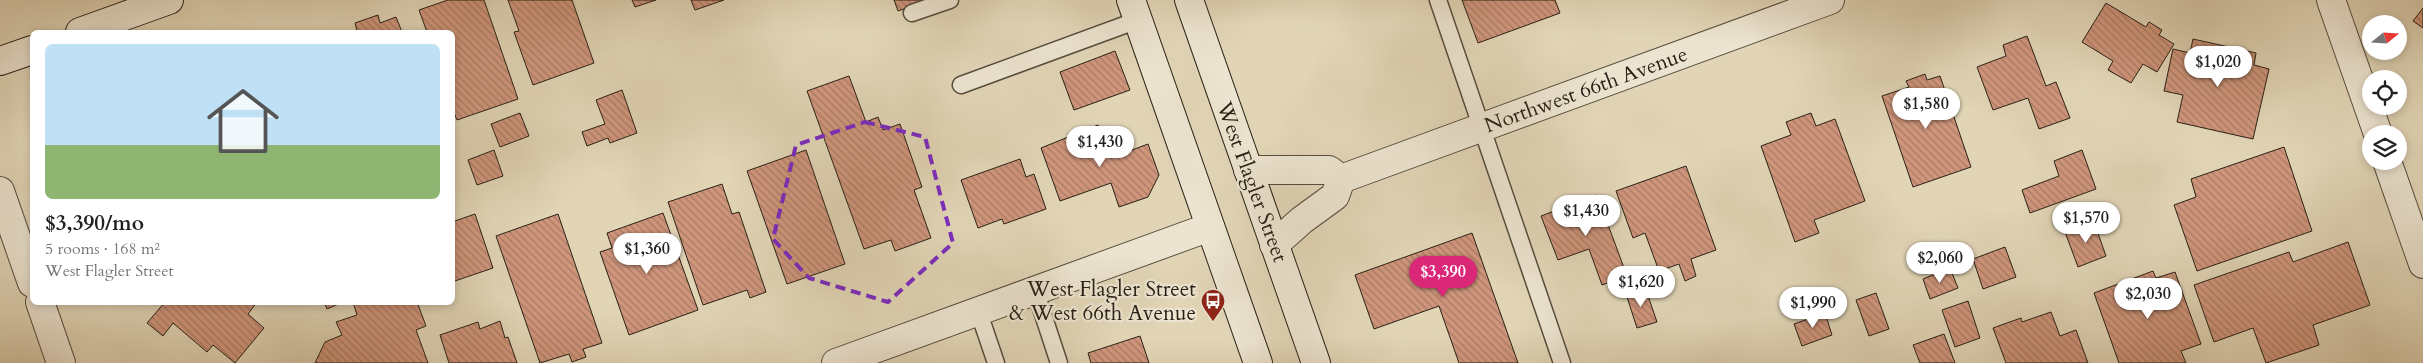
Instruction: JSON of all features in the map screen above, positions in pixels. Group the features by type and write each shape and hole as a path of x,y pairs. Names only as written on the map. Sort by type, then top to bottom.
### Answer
{"street":[{"path":"86,30 169,0"},
{"name":"West Flagler Street","path":"1189,0 1316,363"},
{"name":"Northwest 66th Avenue","path":"1341,179 1482,129 1830,0"},
{"path":"2331,0 2375,125"},
{"path":"1135,10 1258,363"},
{"path":"0,61 30,51"},
{"path":"1248,170 1329,170 1341,179 1335,196 1302,220 1274,244"},
{"path":"2390,170 2423,264"},
{"path":"0,191 30,277"},
{"path":"836,363 1210,227"},
{"path":"41,305 61,363"}],"lane":[{"path":"912,13 950,0"},
{"path":"1438,0 1562,363"},
{"path":"961,85 1135,10"},
{"path":"1035,290 1059,363"},
{"path":"978,310 996,363"}],"highlighted area":[{"path":"865,122 925,137 953,243 888,302 809,278 773,239 796,145"}],"building":[{"path":"448,0 484,0 518,99 457,120 455,115 455,30 426,30 419,10"},
{"path":"508,0 572,0 594,63 533,85 514,32 519,31"},
{"path":"632,0 656,0 635,7"},
{"path":"691,0 724,0 695,10"},
{"path":"894,0 930,0 898,11"},
{"path":"1462,0 1555,0 1560,13 1478,43"},
{"path":"2106,3 2146,27 2149,22 2162,30 2159,35 2174,44 2157,72 2143,64 2131,83 2108,70 2113,61 2082,42"},
{"path":"2423,8 2423,28 2413,21"},
{"path":"378,15 380,23 396,17 401,30 357,30 355,23"},
{"path":"2027,36 2046,86 2056,82 2070,118 2039,129 2028,98 1993,110 1977,67 2006,56 2003,45"},
{"path":"2193,39 2256,53 2254,65 2269,69 2253,139 2177,122 2183,95 2164,91 2173,49 2190,53"},
{"path":"1115,51 1130,90 1074,110 1060,72"},
{"path":"1925,74 1927,80 1940,76 1971,167 1913,187 1882,96 1909,87 1906,81"},
{"path":"849,76 866,122 878,117 883,130 900,124 922,187 914,190 931,238 895,251 891,240 864,249 807,91"},
{"path":"622,90 637,133 610,143 608,138 587,146 582,132 605,124 596,100"},
{"path":"520,113 529,136 500,147 491,124"},
{"path":"1811,113 1816,126 1835,119 1865,201 1814,220 1819,233 1795,242 1761,146 1791,135 1786,122"},
{"path":"1098,125 1111,158 1148,144 1159,175 1148,197 1119,207 1111,183 1060,201 1041,148"},
{"path":"2284,147 2312,231 2197,271 2174,205 2196,197 2191,179"},
{"path":"494,150 503,176 477,185 468,160"},
{"path":"806,150 845,264 787,284 747,171"},
{"path":"2082,150 2096,189 2030,213 2022,190 2059,176 2054,161"},
{"path":"1020,159 1026,177 1034,174 1046,209 1004,224 1002,219 978,228 961,180"},
{"path":"1686,166 1716,250 1691,259 1696,276 1685,281 1679,264 1659,271 1645,233 1633,238 1616,191"},
{"path":"722,184 732,214 739,212 766,292 750,298 747,290 703,305 668,202"},
{"path":"1597,195 1627,276 1602,285 1589,249 1558,260 1541,216"},
{"path":"663,213 698,310 629,335 600,252 612,248 607,233"},
{"path":"475,214 493,268 455,281 455,221"},
{"path":"558,214 602,343 583,349 586,357 572,362 569,354 540,363 496,236"},
{"path":"2094,222 2106,256 2078,267 2065,232"},
{"path":"1472,233 1518,363 1459,363 1439,306 1374,329 1355,275"},
{"path":"2348,242 2370,305 2313,325 2319,345 2266,363 2253,328 2214,342 2194,285 2289,252 2293,262"},
{"path":"2005,247 2016,277 1983,289 1973,259"},
{"path":"1950,268 1958,288 1930,299 1923,279"},
{"path":"2153,271 2156,278 2175,272 2201,344 2181,351 2186,363 2119,363 2094,293"},
{"path":"1645,287 1657,322 1637,328 1626,294"},
{"path":"1876,293 1889,329 1869,336 1856,300"},
{"path":"1968,301 1980,338 1955,347 1942,310"},
{"path":"162,305 255,305 248,314 264,328 235,363 213,345 207,352 173,323 163,336 147,323"},
{"path":"325,305 336,305 327,309"},
{"path":"354,305 418,305 426,326 416,330 428,363 315,363 325,342 342,335 336,322 357,315"},
{"path":"2051,312 2060,336 2076,330 2088,363 2006,363 1993,328 2021,318 2022,322"},
{"path":"1825,313 1832,335 1802,346 1794,324"},
{"path":"500,321 505,338 508,337 517,363 449,363 440,335 478,322 480,329"},
{"path":"1944,334 1955,363 1920,363 1913,345"},
{"path":"1140,336 1149,363 1091,363 1088,353"}],"place":[{"name":"West Flagler Street & West 66th Avenue","path":"1213,322"}]}
